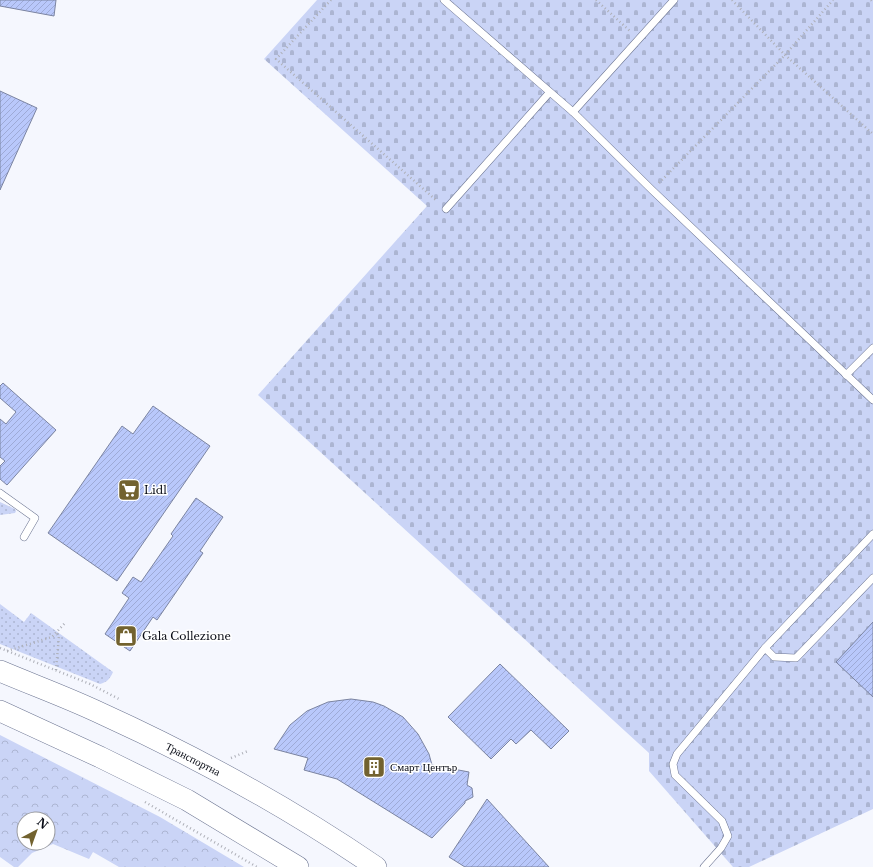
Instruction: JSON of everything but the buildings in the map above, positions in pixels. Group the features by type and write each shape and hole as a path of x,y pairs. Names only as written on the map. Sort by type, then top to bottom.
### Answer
{"main road":[{"name":"Транспортна","path":"0,671 97,712 180,751 322,830 376,867"},
{"path":"0,711 100,757 187,800 298,867"}],"lane":[{"path":"444,0 549,93 573,112 652,190 873,400"},
{"path":"573,112 638,38 674,0"},
{"path":"446,209 549,93"},
{"path":"846,375 873,348"},
{"path":"0,493 35,518 24,537"},
{"path":"704,867 721,848 728,836 722,821 675,775 672,764 677,754 765,648 872,537"},
{"path":"765,648 774,657 796,658 873,578"}],"path":[{"path":"331,0 276,59 446,209"},
{"path":"596,0 638,38"},
{"path":"732,0 784,55 873,134"},
{"path":"652,190 784,55 833,0"},
{"path":"7,651 52,637 57,634 65,623"},
{"path":"56,670 59,636 57,634"},
{"path":"224,761 248,751"},
{"path":"143,801 257,867"}],"green space":[{"path":"317,0 873,0 873,809 749,867 733,867 649,771 649,753 258,395 427,206 264,59"},
{"path":"0,502 15,509 15,513 0,515"},
{"path":"0,604 24,622 31,613 113,672 111,677 100,684 0,644"},
{"path":"0,735 160,817 244,867 119,867 93,852 89,859 56,845 56,811 16,811 16,851 37,851 32,853 18,867 14,867 0,857"}],"place":[{"name":"Lidl","path":"129,490"},
{"name":"Gala Collezione","path":"126,636"},
{"name":"Смарт Център","path":"374,767"}]}
